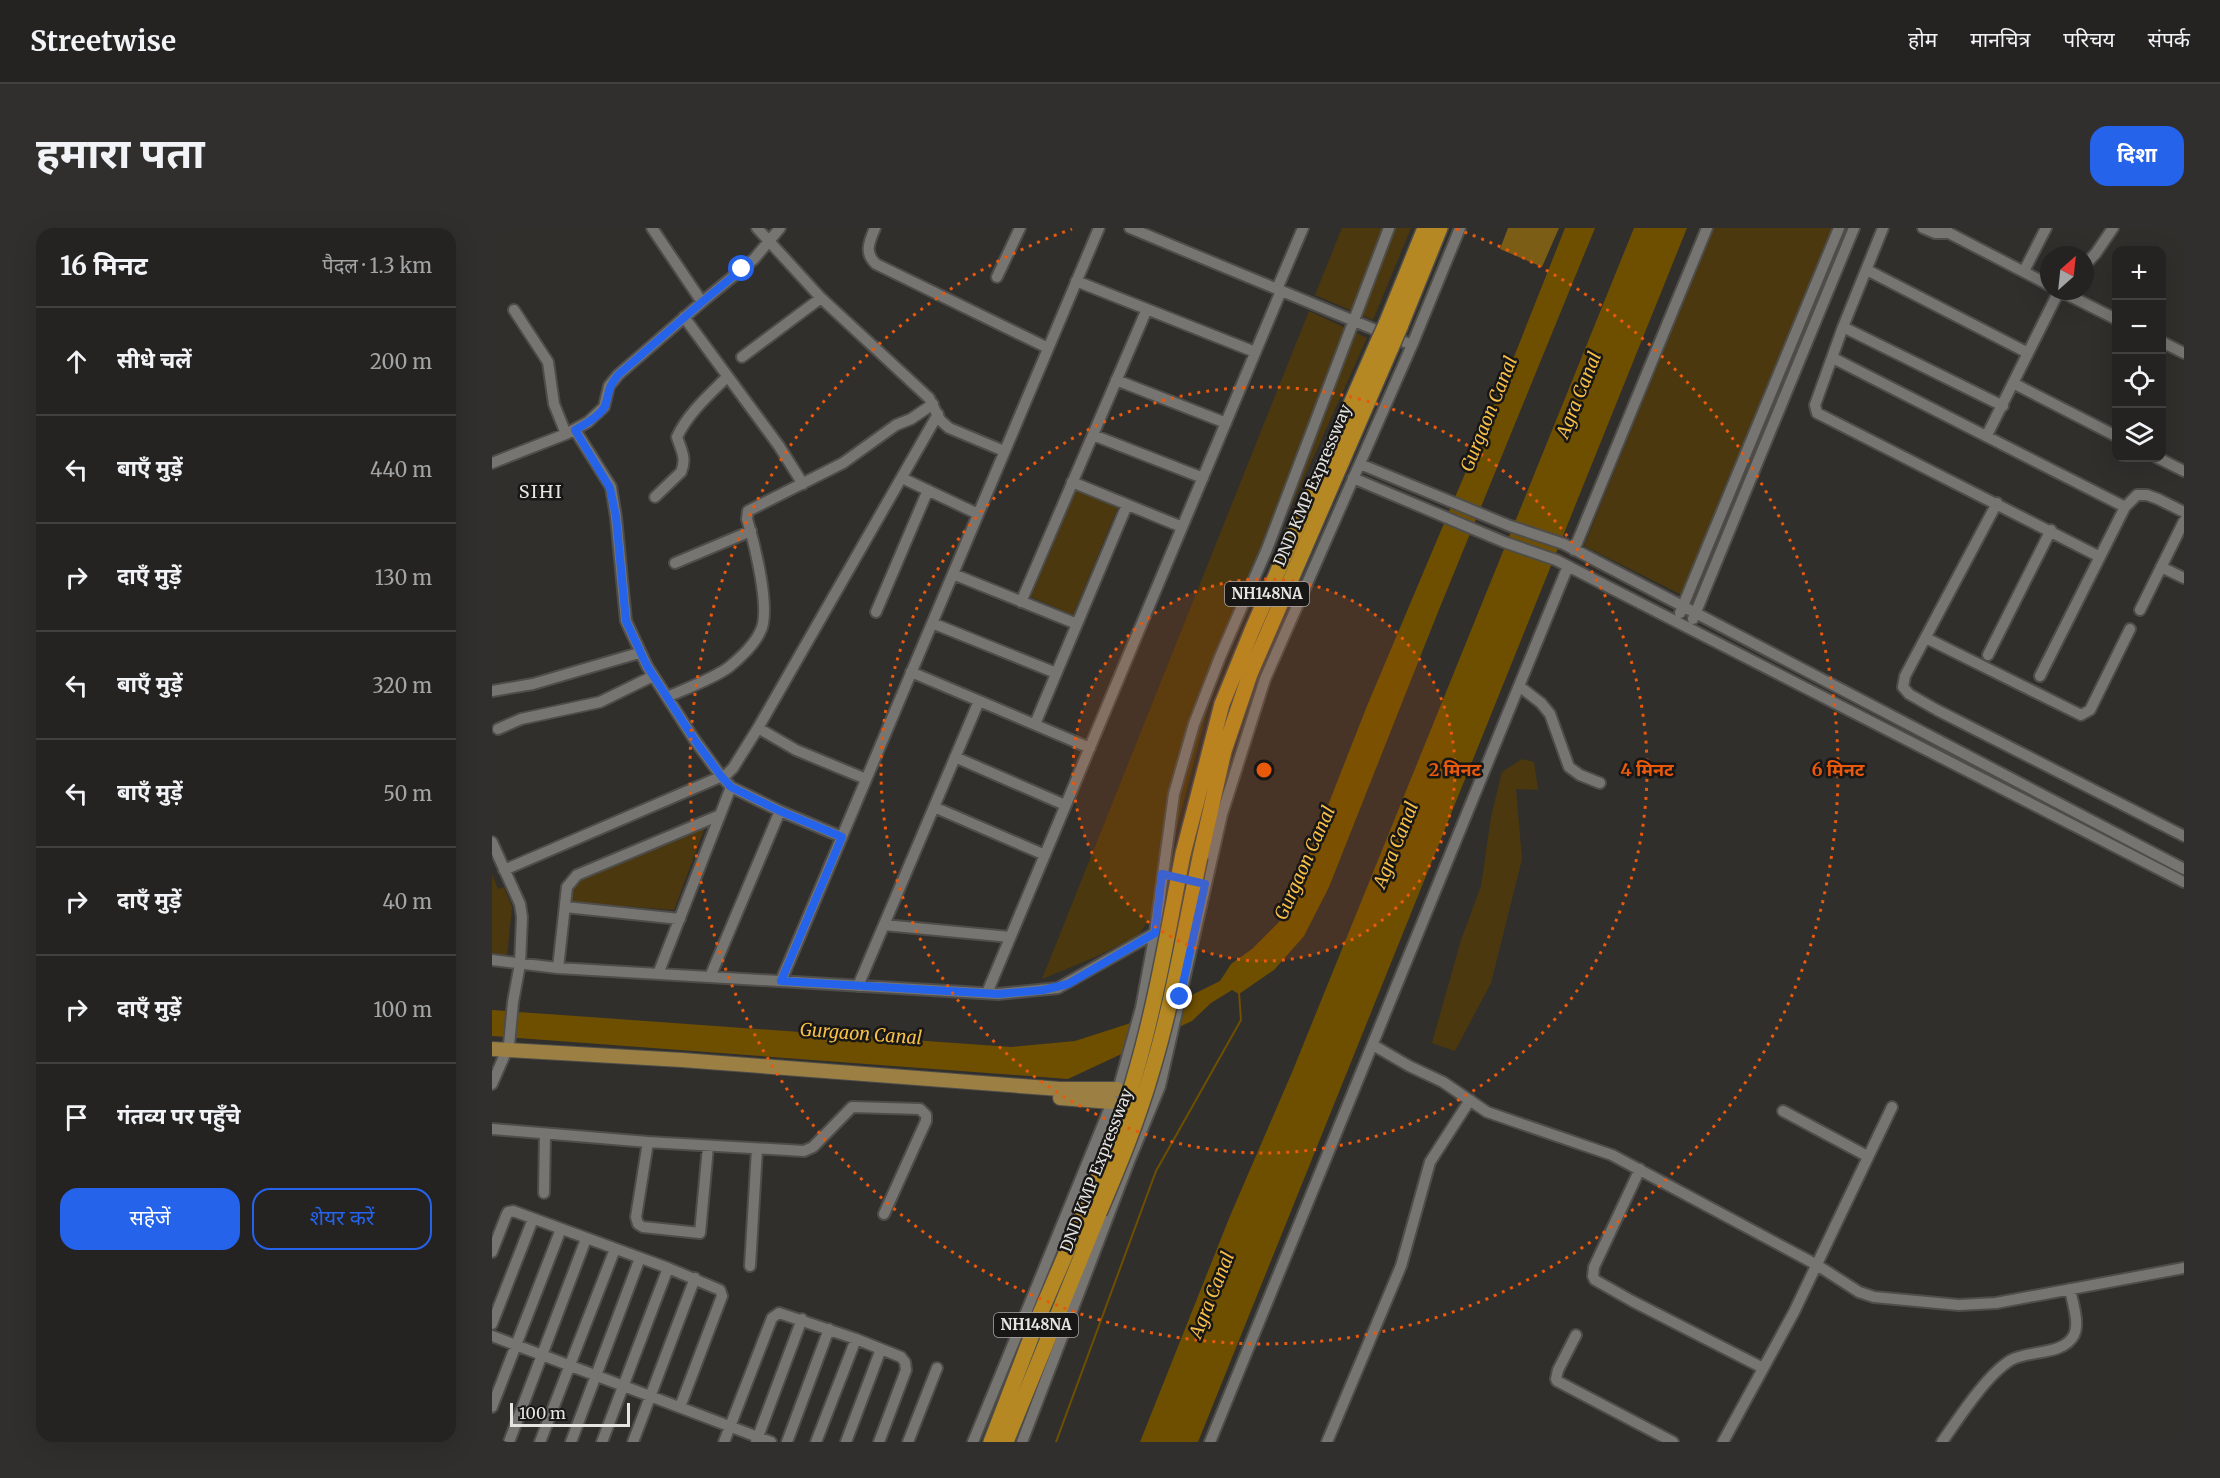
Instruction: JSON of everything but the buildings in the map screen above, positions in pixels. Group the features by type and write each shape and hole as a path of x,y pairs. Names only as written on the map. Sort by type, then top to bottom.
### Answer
{"highway":[{"name":"DND KMP Expressway","path":"1393,325 1425,228"},
{"name":"DND KMP Expressway","path":"991,1442 1040,1314 1130,1140 1166,1020 1224,751 1250,674 1384,346 1440,228"},
{"name":"DND KMP Expressway","path":"1006,1442 1092,1211 1137,1069 1151,1014 1183,854 1222,704 1252,628 1384,346"}],"main road":[{"path":"492,1049 835,1071 1114,1095"}],"street":[{"path":"652,228 702,302"},
{"path":"757,228 821,298 935,409 942,423 1005,451"},
{"path":"492,463 570,432 588,422 604,407 609,386 618,375 742,269 780,228"},
{"path":"875,228 868,243 868,250 870,259 876,264 1048,348"},
{"path":"997,277 1020,228"},
{"path":"781,981 1098,228"},
{"path":"1130,228 1412,345"},
{"path":"987,993 1256,352 1303,228"},
{"path":"973,1442 1094,1145 1128,1055 1138,1020 1155,933 1174,794 1194,724 1267,549 1389,228"},
{"path":"1022,1442 1160,1086 1222,814 1265,679 1412,345 1460,228"},
{"path":"1574,550 1707,228"},
{"path":"1676,622 1839,228"},
{"path":"1689,628 1854,228"},
{"path":"1883,228 1843,327 1815,405 1820,416 1997,503 2100,557"},
{"path":"1923,228 1935,233 1947,230 2040,280"},
{"path":"2024,271 2046,228"},
{"path":"2094,253 2113,228"},
{"path":"1867,270 2028,353"},
{"path":"1076,281 1256,352"},
{"path":"742,357 821,298"},
{"path":"1987,435 2055,300"},
{"path":"2078,300 2112,317"},
{"path":"1021,602 1147,309"},
{"path":"514,310 548,362 554,404 570,432 610,488 616,517 626,621 639,653 653,676 721,776 731,787 842,837"},
{"path":"684,317 779,446 803,484"},
{"path":"1843,327 2003,406"},
{"path":"2166,344 2184,353"},
{"path":"1833,358 2126,507"},
{"path":"655,497 681,472 683,467 684,455 677,437 679,432 694,411 727,377"},
{"path":"1116,380 1226,423"},
{"path":"2013,383 2112,434"},
{"path":"504,870 721,776 733,768 902,478 935,409"},
{"path":"667,697 728,668 761,631 764,616 759,565 747,519 748,511 843,463 896,425 935,409"},
{"path":"1093,435 1203,478"},
{"path":"2166,462 2184,471"},
{"path":"1359,464 1510,526 1564,544 2184,869"},
{"path":"902,478 978,514"},
{"path":"1353,478 1504,542 1556,560 2184,882"},
{"path":"1072,482 1182,527"},
{"path":"876,612 928,490"},
{"path":"2040,676 2126,507 2137,495 2147,495 2184,512"},
{"path":"1997,503 1903,682 1903,687 1909,694 2184,836"},
{"path":"1035,724 1127,505"},
{"path":"2140,610 2184,521"},
{"path":"675,563 751,531"},
{"path":"1988,655 2051,531"},
{"path":"1210,1442 1568,566"},
{"path":"2161,567 2184,578"},
{"path":"953,574 1077,624"},
{"path":"932,623 1056,673"},
{"path":"1926,638 2082,715 2090,710 2130,630"},
{"path":"492,691 533,684 639,653"},
{"path":"912,672 1090,748"},
{"path":"498,729 521,719 600,702 653,676"},
{"path":"1520,686 1541,703 1550,714 1569,767 1580,776 1600,783"},
{"path":"858,986 979,701"},
{"path":"758,728 796,750 866,779"},
{"path":"955,757 1065,805"},
{"path":"658,974 731,787"},
{"path":"934,807 1045,855"},
{"path":"710,977 780,811"},
{"path":"558,968 567,887 577,875 720,815"},
{"path":"492,842 521,910 520,964 513,1007 504,1050 492,1084"},
{"path":"1162,874 1205,884"},
{"path":"565,907 680,919"},
{"path":"884,925 1010,937"},
{"path":"492,960 558,968 998,994 1058,988 1155,933"},
{"path":"1373,1045 1443,1082 1487,1112 1612,1155 1817,1265 1860,1292 1874,1297 1959,1305 1996,1303 2184,1268"},
{"path":"1327,1442 1401,1266 1430,1162 1470,1100"},
{"path":"492,1129 708,1147 808,1150 852,1107 924,1111 927,1121 884,1214"},
{"path":"1723,1442 1817,1265 1892,1107"},
{"path":"1783,1111 1867,1156"},
{"path":"544,1193 545,1134"},
{"path":"648,1142 636,1217 638,1224 643,1227 700,1233 708,1147"},
{"path":"1094,1145 1130,1159"},
{"path":"750,1266 757,1149"},
{"path":"1640,1170 1594,1267 1595,1280 1763,1368"},
{"path":"492,1252 508,1212 513,1211 695,1278 718,1289 722,1294 680,1407"},
{"path":"492,1324 533,1218"},
{"path":"492,1407 518,1346 561,1229"},
{"path":"508,1442 586,1239"},
{"path":"540,1442 615,1249"},
{"path":"571,1442 640,1258"},
{"path":"602,1442 668,1268"},
{"path":"633,1442 695,1278"},
{"path":"1942,1442 1989,1379 2004,1364 2015,1358 2059,1347 2073,1337 2076,1329 2070,1289"},
{"path":"724,1442 774,1315 778,1313 802,1319 856,1339 901,1357 905,1362 907,1367 879,1442"},
{"path":"757,1439 802,1319"},
{"path":"787,1442 829,1329"},
{"path":"1576,1335 1558,1370 1557,1381 1673,1442"},
{"path":"492,1336 730,1426 757,1439 771,1442"},
{"path":"816,1442 856,1339"},
{"path":"846,1442 881,1349"},
{"path":"908,1442 937,1368"}],"shaded area":[{"path":"1342,228 1411,228 1373,320 1315,295"},
{"path":"1508,228 1559,228 1542,267 1500,249"},
{"path":"1713,228 1833,228 1682,595 1584,546"},
{"path":"1309,311 1367,338 1222,660 1156,909 1138,936 1042,979"},
{"path":"1076,490 1118,507 1073,615 1031,597"},
{"path":"1522,759 1534,762 1538,790 1516,789 1522,859 1491,983 1455,1051 1432,1043 1461,940 1481,886 1491,817 1502,772"},
{"path":"705,827 674,910 570,902 572,882"},
{"path":"492,874 498,889 504,887 512,907 507,955 492,953"}],"water":[{"path":"1565,228 1595,228 1436,617 1329,887 1304,936 1274,970 1239,994 1232,990 1211,1003 1192,1021 1068,1079 492,1036 492,1010 1011,1047 1075,1041 1134,1022 1220,981 1231,964 1252,949 1279,922 1295,889 1367,706 1510,367"},
{"name":"Agra Canal","path":"1634,228 1687,228 1198,1442 1140,1442 1230,1216 1293,1070"}],"waterway":[{"path":"1056,1442 1156,1171 1241,1020 1239,993"}],"district":[{"name":"SIHI","path":"541,492"}],"route":[{"path":"742,269 618,375 609,386 604,407 588,422 575,430 610,488 616,517 626,621 639,653 694,739 731,787 842,837 781,981 998,994 1058,988 1155,933 1162,874 1205,884 1180,997"}],"water label":[{"name":"Gurgaon Canal","path":"1489,414"},
{"name":"Gurgaon Canal","path":"1305,863"},
{"name":"Gurgaon Canal","path":"861,1034"}]}
